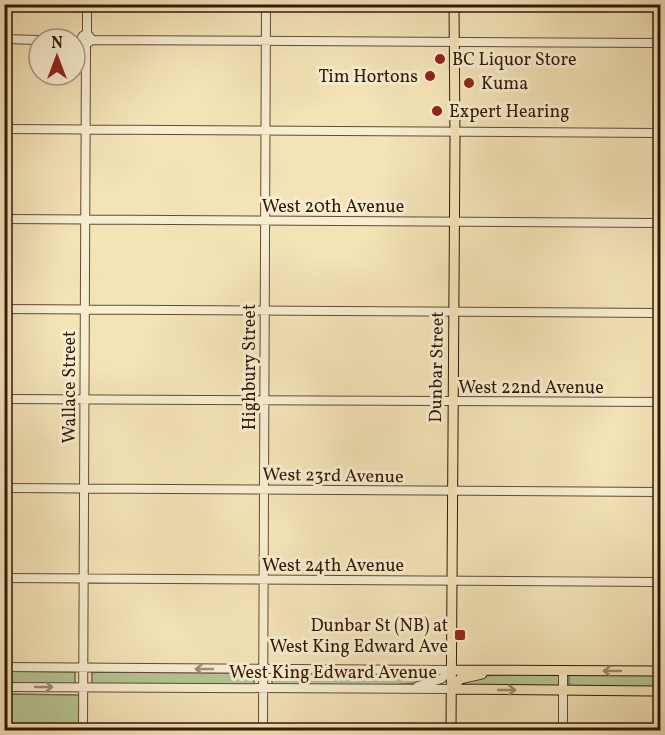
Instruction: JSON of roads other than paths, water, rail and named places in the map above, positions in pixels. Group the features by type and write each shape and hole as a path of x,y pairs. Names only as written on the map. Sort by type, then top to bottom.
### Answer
{"main road":[{"name":"Dunbar Street","path":"451,730 454,4"},
{"name":"West King Edward Avenue","path":"451,670 660,671"},
{"path":"451,689 460,679 484,674 488,670"},
{"name":"West King Edward Avenue","path":"451,689 660,690"}],"street":[{"name":"Wallace Street","path":"85,27 87,4"},
{"name":"Highbury Street","path":"262,730 266,4"},
{"path":"4,39 27,40"},
{"path":"87,40 660,43"},
{"name":"Wallace Street","path":"82,730 85,87"},
{"path":"4,129 660,133"},
{"name":"West 20th Avenue","path":"4,219 660,223"},
{"path":"4,309 660,313"},
{"name":"West 22nd Avenue","path":"4,399 660,402"},
{"name":"West 23rd Avenue","path":"4,488 660,492"},
{"name":"West 24th Avenue","path":"4,578 660,582"},
{"name":"West King Edward Avenue","path":"4,667 451,670"},
{"path":"398,689 437,680 451,670"},
{"path":"563,671 563,730"},
{"name":"West King Edward Avenue","path":"4,687 451,689"}],"place":[{"name":"BC Liquor Store","path":"440,59"},
{"name":"Tim Hortons","path":"430,76"},
{"name":"Kuma","path":"469,83"},
{"name":"Expert Hearing","path":"437,111"},
{"name":"Dunbar St (NB) at West King Edward Ave","path":"460,635"}]}
